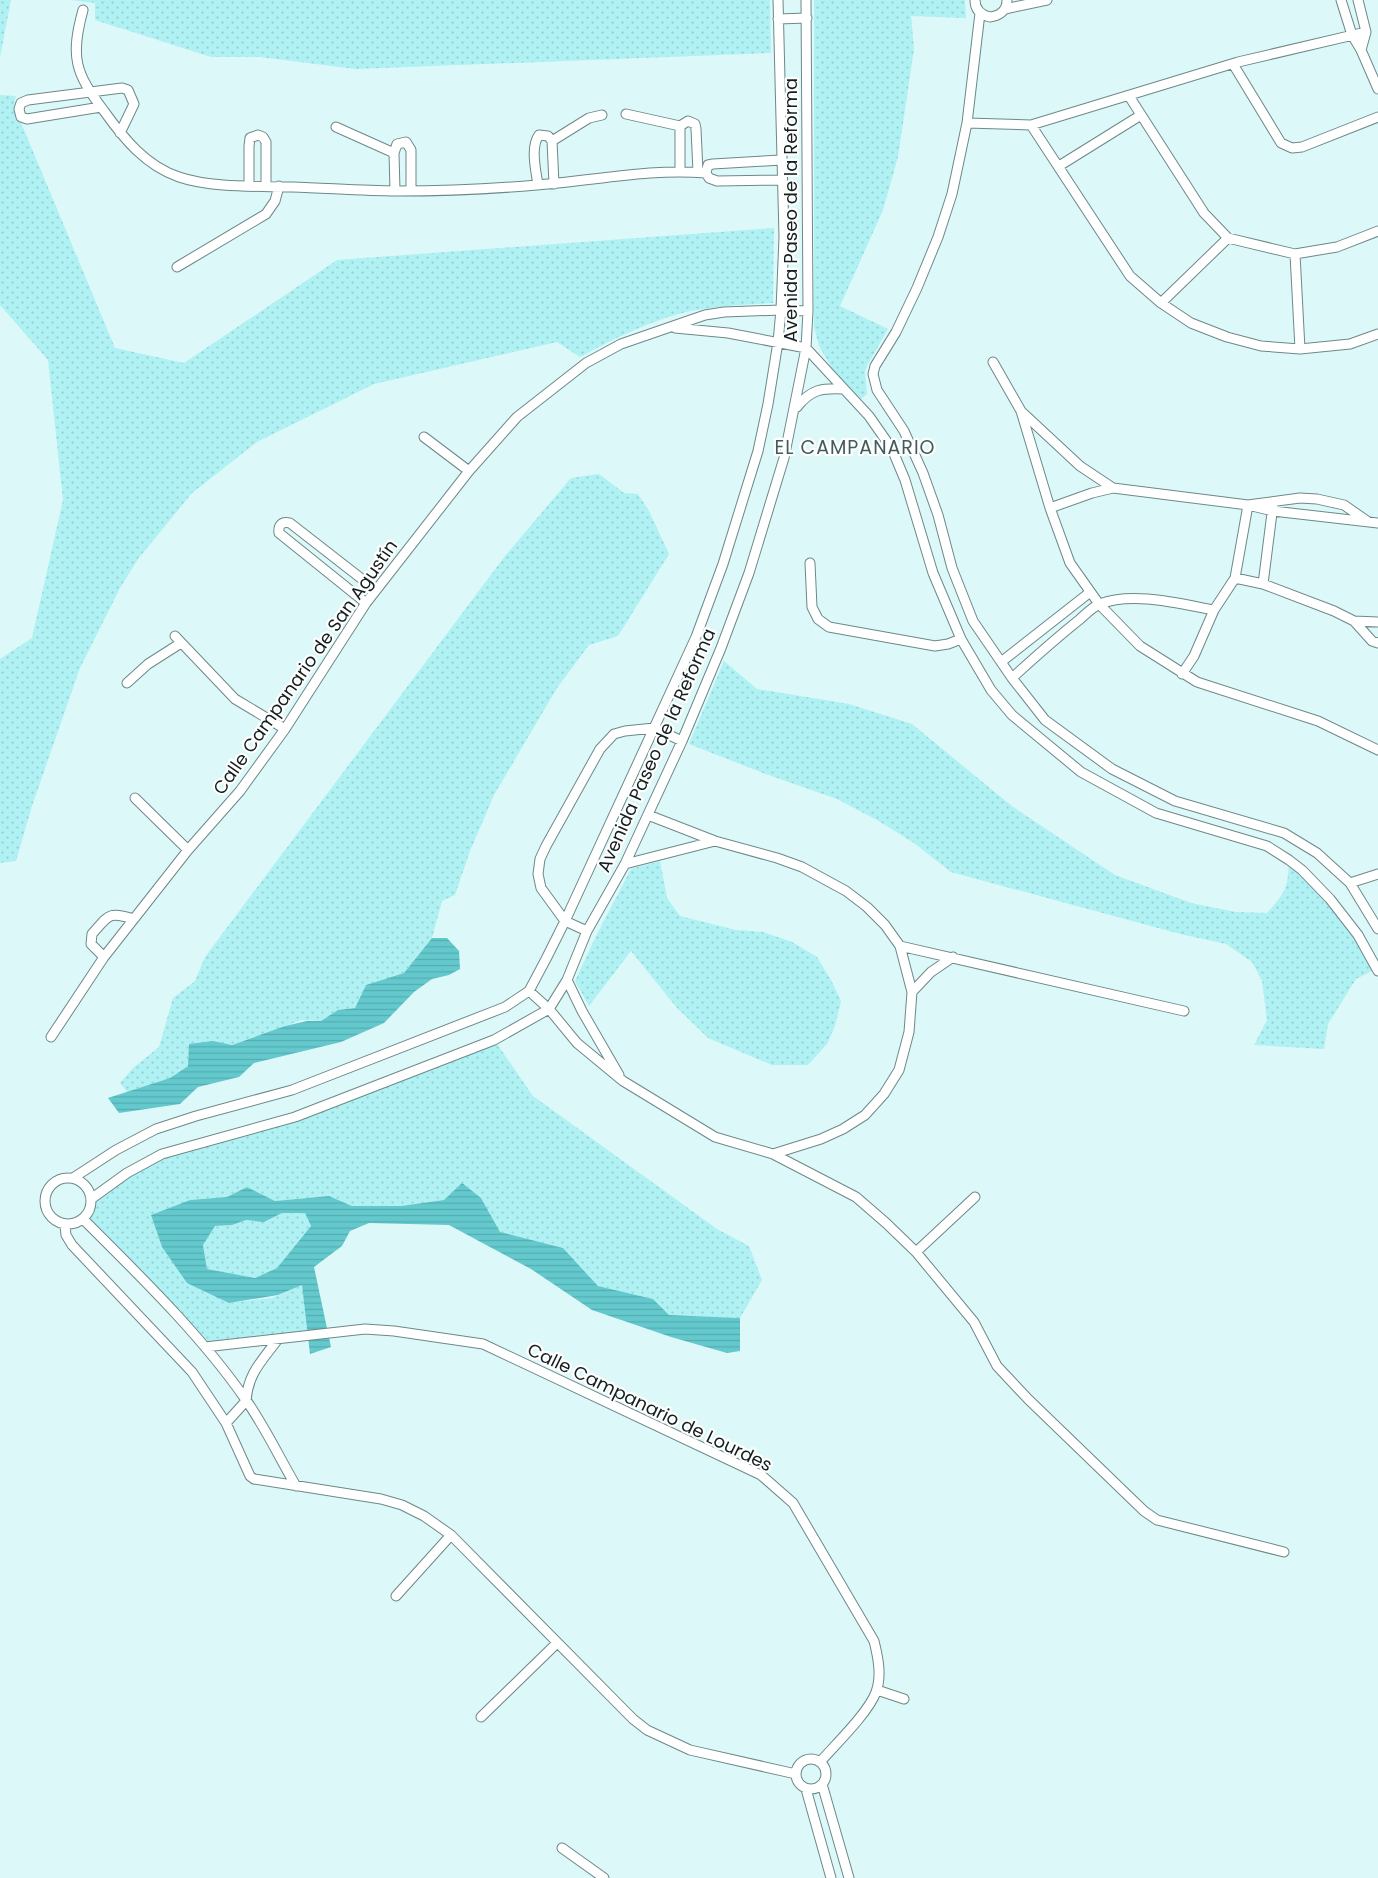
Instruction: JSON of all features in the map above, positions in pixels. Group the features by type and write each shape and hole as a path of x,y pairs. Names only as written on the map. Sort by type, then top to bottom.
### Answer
{"street":[{"name":"Avenida Paseo de la Reforma","path":"73,1178 116,1150 156,1128 292,1090 505,1007 529,990 565,921 696,637 723,564 758,451 768,404 781,310 784,237 778,0"},
{"name":"Avenida Paseo de la Reforma","path":"91,1199 127,1173 162,1154 295,1117 494,1040 548,1010 567,980 587,931 625,864 648,815 717,659 749,573 784,458 806,348 808,311 806,0"},
{"path":"975,0 976,8 985,16 996,16 1006,5 1047,0"},
{"path":"1342,0 1352,35 1361,50 1378,89"},
{"path":"1358,0 1366,32 1361,50"},
{"path":"83,10 75,52 78,69 90,92 120,133 138,152 154,165 180,177 214,183 395,191 554,184 680,172 702,172 709,178 717,180 782,180"},
{"path":"980,13 967,123 952,194 918,288 900,324 875,366 874,379 884,401 904,431 923,473 938,515 952,568 974,620 1000,662 1045,720 1112,768 1175,801 1284,833 1317,853 1350,882 1378,929"},
{"path":"778,19 807,18"},
{"path":"967,123 1031,125 1233,64 1366,32"},
{"path":"1233,64 1281,143 1292,148 1302,146 1378,117"},
{"path":"101,107 27,119 21,117 19,109 21,103 28,100 115,87 128,90 134,104 120,133"},
{"path":"1129,96 1204,213 1228,238 1295,254 1337,247 1378,231"},
{"path":"626,114 680,126 688,121 695,124 702,172"},
{"path":"552,141 589,118 602,115"},
{"path":"1059,166 1141,116"},
{"path":"1031,125 1130,276 1161,303 1191,323 1227,337 1260,346 1300,349 1350,344 1378,334"},
{"path":"680,126 680,172"},
{"path":"336,127 394,154"},
{"path":"249,185 250,138 258,135 263,137 266,142 266,186"},
{"path":"538,185 536,140 539,135 548,136 552,141 554,184"},
{"path":"395,191 394,154 397,144 406,142 410,146 411,191"},
{"path":"702,172 708,165 714,164 782,160"},
{"path":"177,267 266,214 275,201 279,186"},
{"path":"1161,303 1228,238"},
{"path":"1295,254 1300,349"},
{"name":"Calle Campanario de San Agustín","path":"51,1037 104,957 188,850 240,791 286,729 366,603 469,471 517,417 586,363 621,344 705,316 724,312 808,311"},
{"name":"Calle Campanario de San Agustín","path":"673,327 728,333 806,348"},
{"path":"806,348 869,416 892,450 905,480 933,573 961,639 991,690 1012,715 1081,772 1156,813 1267,846 1302,870 1330,899 1358,935 1378,971"},
{"path":"993,362 1021,411 1050,508 1070,563 1089,593 1140,646 1197,682 1318,721 1378,750"},
{"path":"795,409 804,397 816,390 844,389"},
{"path":"1021,411 1080,466 1113,488"},
{"path":"424,437 469,471"},
{"path":"1050,508 1092,493 1113,488 1248,505 1273,511 1374,522"},
{"path":"1248,505 1300,498 1317,499 1344,505 1374,522"},
{"path":"1263,584 1273,501"},
{"path":"1182,674 1194,656 1214,610 1235,578 1248,505"},
{"path":"366,603 279,533 278,528 281,523 290,522 376,590"},
{"path":"810,563 812,608 818,619 829,627 935,646 961,639"},
{"path":"1235,578 1263,584 1334,611 1354,621 1372,641 1378,643"},
{"path":"1000,662 1089,593"},
{"path":"1012,678 1043,648 1099,604 1115,600 1138,599 1174,602 1214,610"},
{"path":"1354,621 1378,622"},
{"path":"127,683 178,639 235,699 286,729"},
{"path":"587,931 565,921 541,888 538,874 540,859 600,749 614,734 654,728 682,741"},
{"path":"135,798 188,850"},
{"path":"648,815 716,841 802,867 846,891 867,907 885,925 900,946 912,992 910,1032 900,1070 884,1094 865,1115 843,1129 821,1139 773,1154"},
{"path":"625,864 716,841"},
{"path":"1350,882 1378,874"},
{"path":"104,957 91,944 92,934 111,915 116,914 134,919"},
{"path":"900,946 1184,1011"},
{"path":"912,992 931,972 953,958"},
{"path":"567,980 600,1045 623,1081"},
{"path":"529,990 577,1043 623,1081 715,1137 773,1154 856,1197 916,1252 974,1322 997,1366 1028,1399 1144,1511 1157,1520 1284,1552"},
{"path":"64,1178 73,1178 82,1183 88,1190 91,1199 88,1214 83,1219 77,1223 65,1225 49,1217 44,1198 50,1186 56,1181 64,1178"},
{"path":"916,1252 975,1197"},
{"path":"83,1219 205,1347 246,1401 296,1486"},
{"path":"65,1225 66,1235 72,1245 192,1372 226,1423 250,1476 254,1479 381,1499 402,1505 424,1516 451,1535 632,1719 647,1730 690,1750 796,1774"},
{"name":"Calle Campanario de Lourdes","path":"205,1347 365,1329 483,1344 761,1475 794,1503 874,1641 880,1670 877,1690 871,1704 820,1762"},
{"path":"226,1423 246,1401 248,1381 278,1339"},
{"path":"396,1596 451,1535"},
{"path":"481,1716 557,1643"},
{"path":"877,1690 904,1699"},
{"path":"806,1789 815,1789 825,1780 825,1770 820,1762 811,1759 802,1762 796,1774 798,1783 806,1789 832,1878"},
{"path":"822,1784 849,1878"},
{"path":"562,1848 604,1878"}],"shaded area":[{"path":"0,0 11,0 0,57"},
{"path":"71,0 770,0 771,53 356,69 260,57 211,57 95,20 95,3"},
{"path":"814,0 965,0 966,18 911,16 914,49 898,157 883,210 840,306 888,329 867,366 865,372 867,394 861,399 833,370 819,346 814,327"},
{"path":"0,95 16,96 14,104 16,114 115,348 184,363 337,260 774,228 773,303 737,305 678,314 628,333 580,357 557,342 374,384 257,442 192,493 138,559 120,588 80,668 32,806 16,861 0,863 0,659 32,638 63,500 48,360 0,305"},
{"path":"599,474 624,493 638,494 649,511 669,554 618,636 589,645 557,688 494,795 470,851 455,895 442,901 432,938 404,973 366,985 355,1008 338,1010 321,1021 302,1020 231,1045 213,1041 188,1066 170,1078 127,1092 120,1083 133,1068 159,1047 173,998 195,981 205,957 505,556 571,478"},
{"path":"724,661 757,689 849,704 912,724 1013,807 1115,875 1191,903 1236,912 1267,913 1285,889 1289,860 1330,899 1376,969 1356,979 1328,1024 1324,1049 1254,1045 1267,1020 1262,981 1252,962 1226,944 1180,934 951,872 914,843 877,820 837,799 689,744"},
{"path":"660,861 667,898 680,916 736,930 763,932 792,942 817,957 841,1001 835,1026 827,1044 808,1065 772,1065 708,1038 677,1008 631,951 589,1006 575,981 597,934 631,869"},
{"path":"432,938 447,938 459,951 460,969 449,975 432,979 414,992 384,1023 341,1042 254,1063 239,1077 198,1087 180,1104 119,1113 108,1098 170,1078 188,1066 189,1044 213,1041 232,1045 285,1026 307,1021 321,1021 338,1010 355,1008 366,985 404,973"},
{"path":"495,1041 533,1096 717,1229 749,1246 762,1280 740,1318 669,1315 653,1299 598,1286 563,1248 499,1232 481,1198 444,1200 401,1206 352,1206 329,1196 275,1201 247,1187 227,1197 190,1200 151,1215 162,1247 229,1303 272,1298 302,1285 308,1336 206,1346 85,1218 91,1207 91,1199 166,1155 210,1144"},
{"path":"462,1183 481,1198 500,1232 563,1248 598,1286 653,1299 669,1315 740,1318 740,1351 727,1353 671,1337 592,1310 531,1269 449,1225 369,1223 350,1231 342,1246 314,1267 331,1347 310,1354 302,1285 278,1295 229,1303 187,1283 162,1247 151,1215 190,1200 227,1197 247,1187 275,1201 329,1196 352,1206 401,1206 444,1200","holes":["282,1213 305,1213 311,1226 277,1268 255,1278 207,1269 203,1245 215,1226 232,1225 246,1220 264,1222"]},
{"path":"282,1213 305,1213 311,1226 277,1268 255,1278 207,1269 203,1245 215,1226 232,1225 246,1220 264,1222"}],"district":[{"name":"EL CAMPANARIO","path":"855,447"}]}
